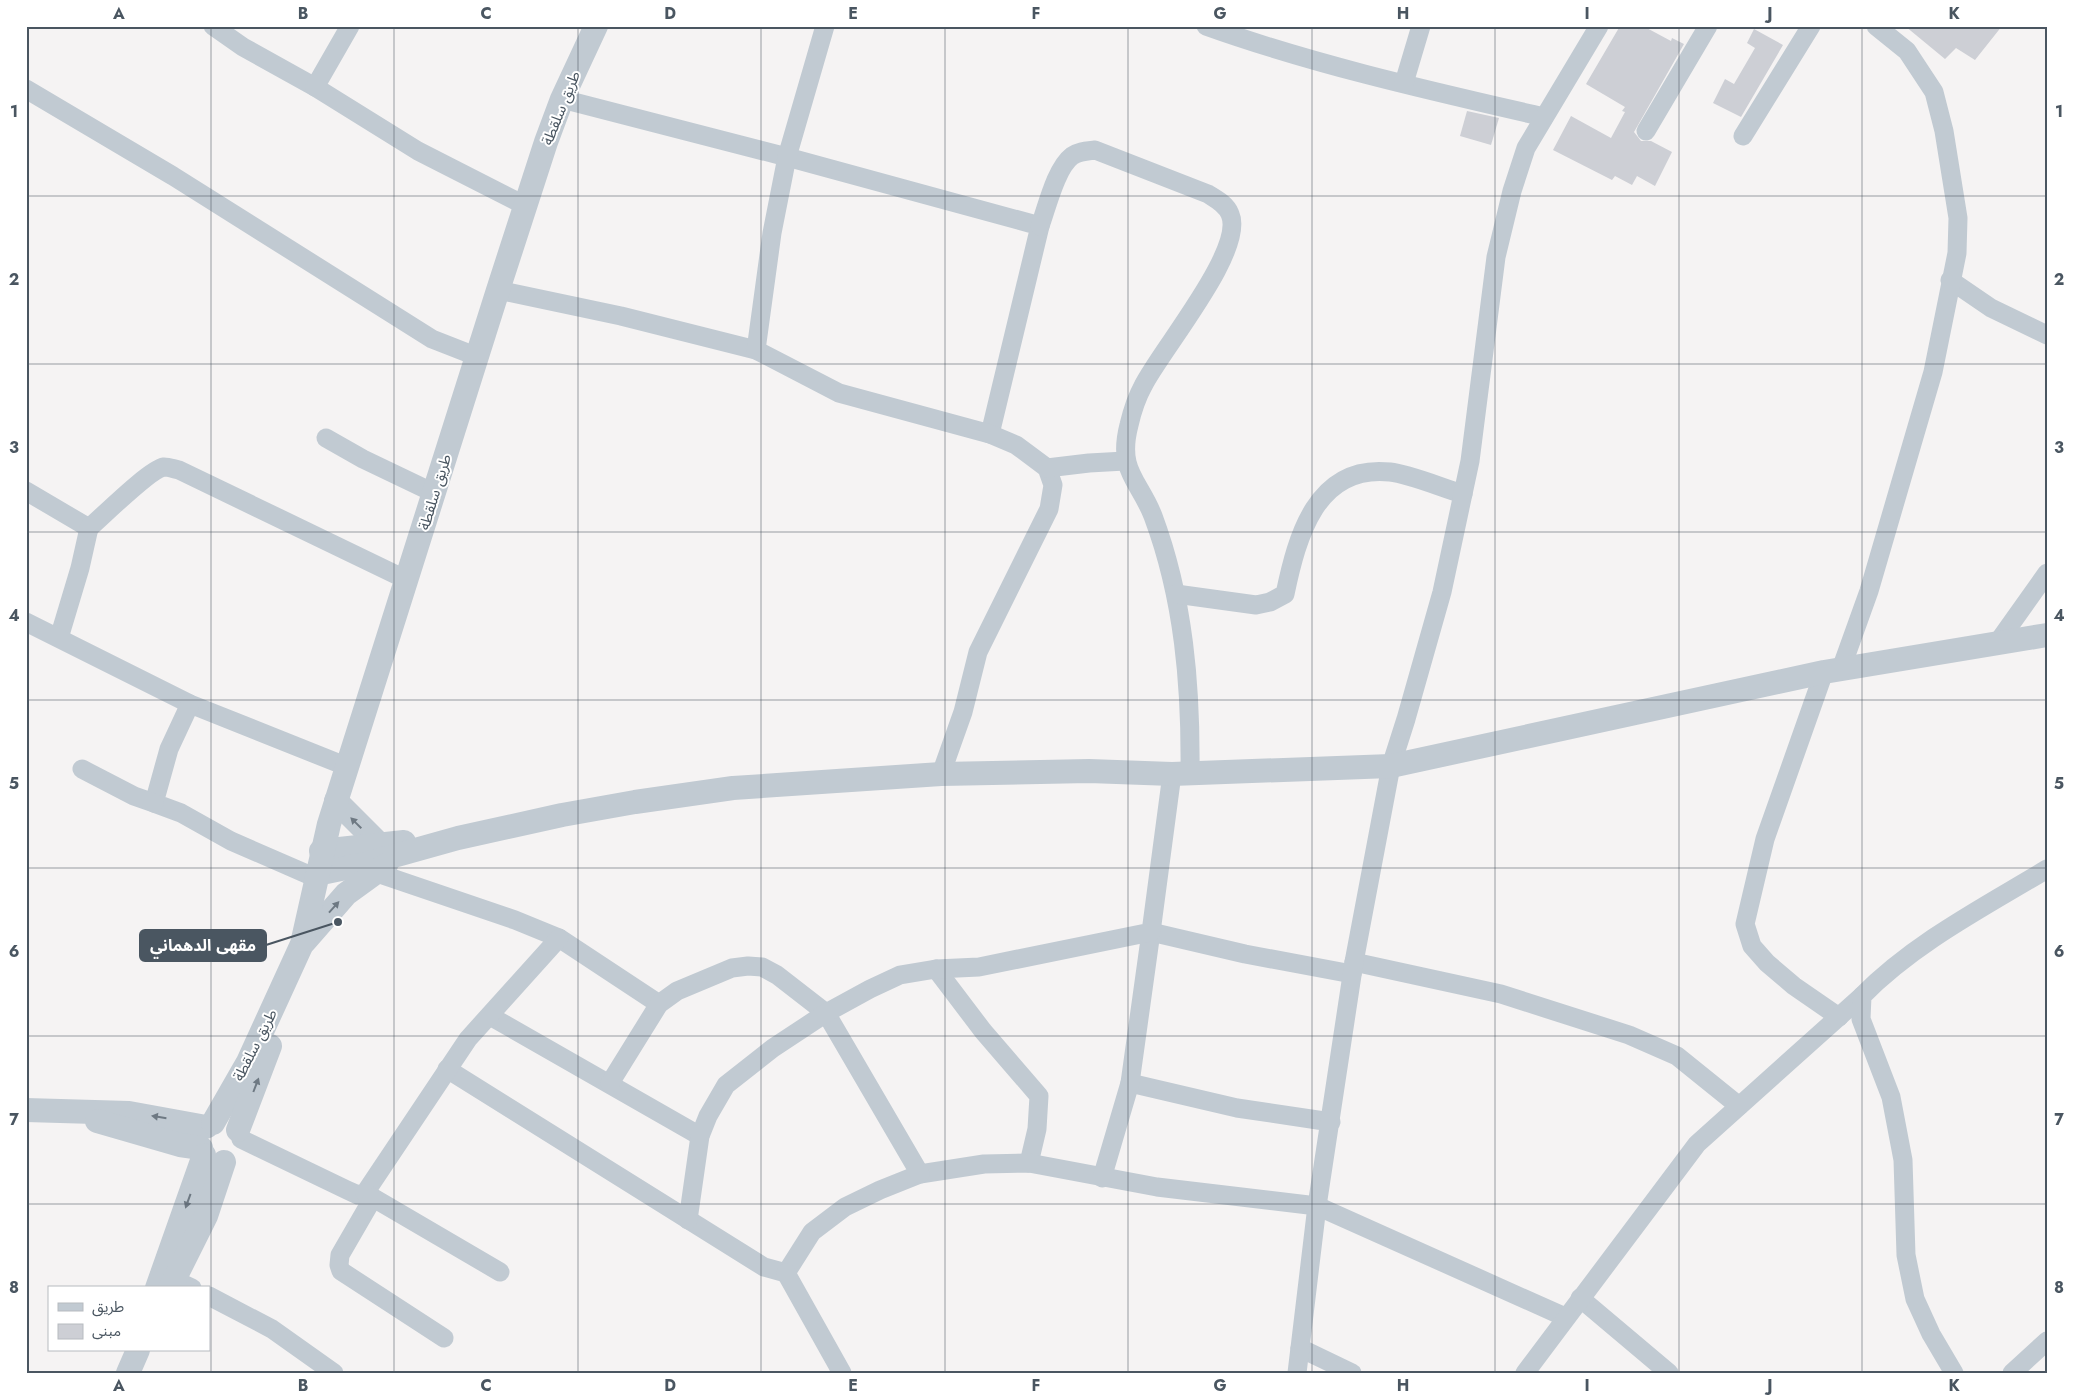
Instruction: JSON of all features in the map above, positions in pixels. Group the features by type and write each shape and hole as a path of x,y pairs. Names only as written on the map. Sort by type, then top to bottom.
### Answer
{"street":[{"path":"213,26 242,47 315,87 418,151 526,206"},
{"path":"315,87 350,26"},
{"name":"طريق سلقطة","path":"210,1143 237,1154 239,1135 269,1050 298,954 321,851 336,801 498,290 562,99 596,26"},
{"path":"756,350 772,233 787,157 825,26"},
{"path":"1206,26 1251,42 1404,83 1544,117"},
{"path":"1404,83 1420,26"},
{"path":"1297,1373 1317,1206 1353,968 1391,766 1442,592 1470,461 1486,348 1496,257 1512,191 1526,148 1599,26"},
{"path":"1646,131 1708,26"},
{"path":"1743,136 1811,26"},
{"path":"1838,1016 1794,986 1767,963 1752,946 1745,924 1765,838 1833,670 1869,591 1933,372 1956,253 1958,218 1944,131 1934,92 1907,51 1876,26"},
{"path":"26,89 173,176 432,339 478,357"},
{"path":"562,99 787,157 1040,226"},
{"path":"990,434 1040,226 1062,168 1072,156 1094,150 1117,157 1208,194 1221,202 1230,214 1231,230 1227,243 1204,295 1142,386 1128,426 1125,462 1153,515 1176,594 1189,684 1181,773 1151,932 1130,1083 1102,1178"},
{"path":"1950,280 1991,308 2047,335"},
{"path":"498,290 621,316 756,350 839,393 990,434 1016,445 1047,468 1053,484 1049,509 978,652 963,712 941,774"},
{"path":"326,438 363,459 434,493"},
{"path":"1047,468 1089,463 1125,462"},
{"path":"59,638 80,568 89,528 150,475 163,467 179,470 406,580"},
{"path":"1176,594 1256,605 1285,594 1293,560 1308,517 1322,497 1340,482 1361,471 1391,472 1463,494"},
{"path":"26,491 89,528"},
{"path":"1998,642 2047,573"},
{"path":"26,622 190,704 348,767"},
{"path":"82,768 134,796 181,813 231,841 316,876 458,838 626,803 723,790 859,778 941,774 1089,771 1181,773 1391,766 1833,670 2047,635"},
{"path":"154,803 169,749 190,704"},
{"path":"336,801 379,844"},
{"path":"321,851 458,838"},
{"path":"298,954 346,894 374,872 410,852"},
{"path":"1524,1373 1565,1316 1697,1144 1862,996 1882,975 1944,932 2047,868"},
{"path":"374,872 515,920 559,938 659,1004"},
{"path":"688,1220 700,1136 708,1116 726,1085 772,1048 826,1013 900,975 936,969 979,966 1151,932 1245,954 1353,968 1501,994 1629,1035 1677,1056 1739,1106"},
{"path":"444,1338 341,1271 339,1265 340,1255 368,1196 447,1069 468,1039 559,938"},
{"name":"طريق سلقطة","path":"173,1286 214,1198 210,1143 298,954"},
{"path":"610,1083 659,1004 677,991 732,968 762,967 777,975 826,1013 920,1174"},
{"path":"936,969 983,1031 1039,1096 1037,1128 1029,1163"},
{"path":"1862,996 1861,1019 1891,1097 1902,1160 1906,1255 1915,1299 1931,1334 1954,1373"},
{"path":"490,1016 700,1136"},
{"path":"447,1069 764,1267 786,1273 842,1373"},
{"path":"1130,1083 1237,1108 1331,1122"},
{"path":"26,1110 64,1111 180,1145 210,1143 222,1121 231,1124 239,1135 347,1190 358,1195 368,1196 500,1272"},
{"path":"786,1273 812,1232 838,1212 880,1190 920,1174 984,1164 1029,1163 1102,1178 1196,1192 1317,1206 1565,1316"},
{"path":"210,1297 272,1329 334,1373"},
{"path":"1580,1298 1669,1373"},
{"path":"2012,1373 2047,1341"},
{"path":"1300,1348 1352,1373"},
{"path":"128,1373 137,1352"}],"building":[{"path":"1620,26 1643,26 1671,41 1672,38 1684,44 1634,132 1641,141 1651,141 1672,152 1655,186 1637,176 1632,185 1615,176 1612,180 1553,150 1571,116 1611,138 1625,112 1622,111 1625,107 1586,84"},
{"path":"1905,26 2002,26 1975,60 1956,48 1945,59"},
{"path":"1754,29 1783,45 1741,117 1713,103 1725,79 1734,84 1755,48 1747,43"},
{"path":"1467,111 1499,118 1491,145 1460,136"}],"place":[{"name":"مقهى الدهماني","path":"338,922"}]}
